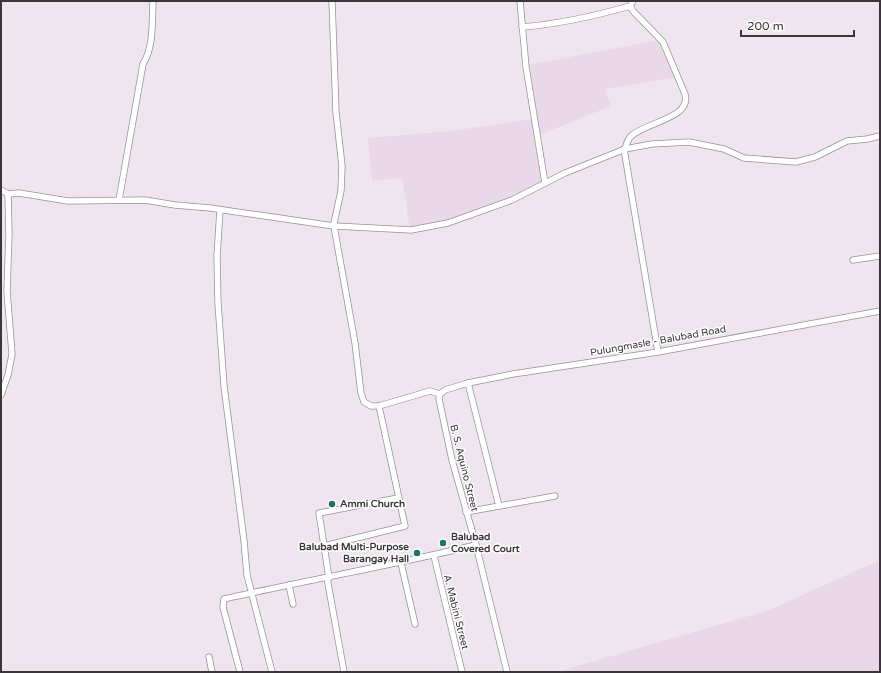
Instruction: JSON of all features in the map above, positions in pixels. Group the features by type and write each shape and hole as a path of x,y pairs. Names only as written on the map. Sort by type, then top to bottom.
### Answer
{"street":[{"path":"119,200 130,139 133,110 143,64 147,58 150,41 153,1"},
{"path":"332,1 336,112 342,166 341,191 334,226 355,343 361,393 364,402 371,406 379,406 425,392 433,391 440,394"},
{"path":"520,1 531,103 544,183"},
{"path":"522,27 542,26 593,16 632,3 633,11 663,42 685,94 686,102 684,108 672,116 642,129 630,137 624,149 658,352"},
{"path":"1,190 8,194 19,193 68,201 145,200 334,226 410,230 460,219 512,200 544,183 624,149 652,144 689,142 724,149 744,158 796,162 815,157 847,140 867,139 880,136"},
{"path":"1,395 8,375 12,354 8,291 8,194"},
{"path":"220,210 217,249 218,303 224,386 247,574 272,672"},
{"path":"853,260 880,256"},
{"name":"Pulungmasle - Balubad Road","path":"440,394 445,390 468,383 513,374 658,352 880,311"},
{"path":"468,383 500,506"},
{"name":"B. S. Aquino Street","path":"440,394 438,399 507,672"},
{"path":"324,546 405,526 379,406"},
{"path":"466,512 555,496"},
{"path":"344,672 318,513 398,498"},
{"path":"240,672 224,606 224,599 476,546"},
{"name":"A. Mabini Street","path":"434,556 462,672"},
{"path":"401,563 415,624"},
{"path":"289,585 294,604"},
{"path":"209,657 212,672"}],"shaded area":[{"path":"660,40 677,77 605,89 611,106 537,136 527,65"},
{"path":"532,119 542,185 447,223 410,229 402,178 372,181 368,138 451,131"},
{"path":"880,560 880,672 557,672 769,610"}],"place":[{"name":"Ammi Church","path":"332,504"},
{"name":"Balubad Covered Court","path":"443,543"},
{"name":"Balubad Multi-Purpose Barangay Hall","path":"417,553"}]}
